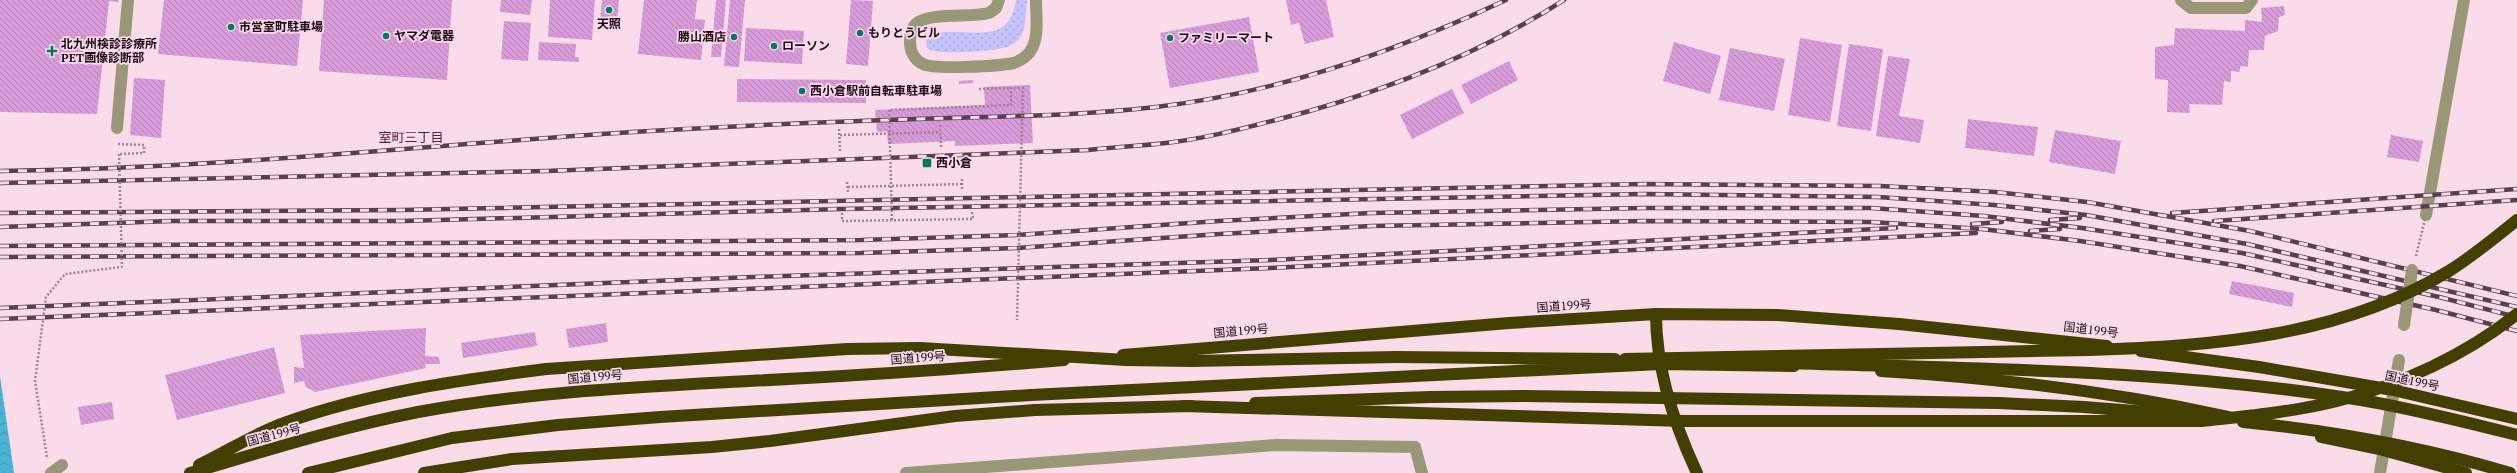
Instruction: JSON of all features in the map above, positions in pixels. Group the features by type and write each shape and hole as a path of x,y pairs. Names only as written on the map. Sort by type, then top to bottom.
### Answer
{"highway":[{"path":"1625,359 2111,349 2202,344 2257,337 2303,329 2355,314 2402,295 2448,271 2489,243 2517,220"},
{"path":"1656,314 1660,364 1687,452 1697,473"},
{"name":"国道199号","path":"190,473 417,412 567,394 656,386 916,372 1501,324 1656,314 1777,315 1930,327 2109,346 2259,367 2393,390 2517,419"},
{"path":"1182,406 1684,421 2202,421 2252,416 2337,401 2387,385 2470,346 2517,314"},
{"path":"182,473 285,422 319,412 466,380 546,369 847,349 920,348 1126,360 1191,361 1396,357 1625,359 2079,373 2177,379 2267,387 2362,400 2517,435"},
{"path":"308,473 452,438 558,425 1031,395 1660,364 1796,366 1930,374 2075,390 2201,411 2383,450 2466,473"},
{"path":"424,473 512,459 712,447 955,416 1035,410 1336,400 1525,396 1999,403 2076,406 2175,414 2317,430 2448,454 2510,473"}],"street":[{"path":"117,128 128,0"},
{"path":"999,0 996,8 989,13 931,18 918,22 913,28 910,40 914,57 923,65 939,67 1007,64 1023,59 1028,55 1035,40 1036,0"},
{"path":"2181,0 2191,8 2246,8 2252,0"},
{"path":"2426,215 2464,0"},
{"path":"2404,325 2412,270"},
{"path":"2380,473 2398,360"},
{"path":"906,473 1284,445 1415,447 1422,473"}],"path":[{"path":"892,220 889,110 1011,105 1011,88"},
{"path":"979,89 1023,88 1017,320"},
{"path":"940,125 941,147"},
{"path":"55,470 46,455 35,381 46,296 65,274 122,267 119,154 144,153 144,146 118,145 117,128"},
{"path":"839,129 840,151"},
{"path":"840,135 933,131 940,132"},
{"path":"962,179 962,189"},
{"path":"847,182 848,193"},
{"path":"848,187 962,184"},
{"path":"842,214 842,221 850,221 972,219 972,212"},
{"path":"2412,270 2426,215"}],"shaded area":[{"path":"1016,0 1027,0 1025,20 1022,35 1011,45 1005,48 963,52 940,52 927,48 926,41 932,34 945,32 984,32 995,30 1005,25 1012,15"}],"water":[{"path":"0,376 14,473 0,473"}],"building":[{"name":"北九州検診診療所 PET画像診断部","path":"0,0 119,0 118,2 109,1 97,114 0,112"},
{"name":"市営室町駐車場","path":"164,0 303,0 297,66 158,54"},
{"name":"ヤマダ電器","path":"324,0 452,0 447,80 319,71"},
{"path":"501,0 532,0 530,15 500,12"},
{"path":"550,0 595,0 592,40 548,37"},
{"name":"天照","path":"602,0 619,0 617,23 600,21"},
{"path":"644,0 697,0 695,19 705,20 701,60 638,54"},
{"path":"716,0 726,0 721,57 711,57"},
{"name":"勝山酒店","path":"730,0 745,0 739,67 724,66"},
{"name":"もりとうビル","path":"851,0 873,1 868,66 846,64"},
{"path":"1286,0 1326,0 1334,37 1305,44 1299,23 1291,25"},
{"path":"2284,6 2285,15 2279,17 2278,31 2265,36 2264,50 2249,50 2248,67 2241,66 2239,72 2231,71 2231,82 2224,81 2222,105 2189,104 2190,113 2167,112 2168,80 2155,79 2155,47 2174,45 2175,28 2245,31 2245,20 2262,22 2261,8"},
{"path":"1249,17 1259,72 1170,88 1160,33"},
{"path":"504,21 531,23 528,61 501,59"},
{"name":"ローソン","path":"746,28 804,31 802,64 744,61"},
{"path":"1800,38 1842,45 1830,122 1788,115"},
{"path":"539,42 576,44 575,57 579,57 579,62 538,60"},
{"path":"1674,42 1721,56 1710,94 1663,81"},
{"path":"1849,44 1883,49 1871,131 1837,126"},
{"path":"1730,48 1785,59 1774,111 1719,100"},
{"path":"1888,56 1910,59 1899,116 1924,120 1920,143 1876,136"},
{"path":"1509,61 1518,80 1471,104 1461,85"},
{"path":"134,78 165,80 161,138 130,135"},
{"name":"西小倉駅前自転車駐車場","path":"737,79 866,80 866,103 737,102"},
{"path":"973,80 973,83 959,84 959,81"},
{"name":"西小倉","path":"1030,85 1033,143 955,146 955,141 888,144 887,131 877,132 875,110 985,105 984,87"},
{"path":"1452,89 1464,113 1412,139 1400,115"},
{"path":"1968,119 2038,127 2034,156 1965,148"},
{"path":"2055,130 2121,141 2115,174 2049,162"},
{"path":"2391,135 2423,141 2419,162 2387,157"},
{"path":"2232,281 2294,293 2292,307 2229,294"},
{"path":"606,323 608,342 569,348 566,329"},
{"path":"426,328 425,356 439,357 440,364 425,364 426,368 315,392 306,387 304,381 294,383 294,367 304,368 300,335"},
{"path":"535,332 537,346 463,358 461,343"},
{"path":"274,347 285,393 177,420 165,375"},
{"path":"112,402 114,419 81,425 78,407"}],"railway":[{"path":"0,171 163,166 569,136 762,125 1052,115 1156,107 1202,101 1247,92 1335,68 1422,37 1506,0"},
{"path":"0,183 547,171 1088,150 1166,143 1206,137 1272,121 1310,111 1386,86 1460,56 1495,39 1564,0"},
{"path":"0,213 402,210 1645,184 1880,186 1995,192 2087,202 2250,231 2517,296"},
{"path":"2172,213 2517,189"},
{"path":"0,227 171,221 404,221 841,209 1644,194 1878,197 1994,205 2086,215 2247,244 2517,307"},
{"path":"2214,221 2517,200"},
{"path":"0,246 861,240 1017,235 1219,221 1371,213 1644,208 1871,208 1984,216 2082,228 2242,253 2439,297 2517,317"},
{"path":"2050,220 2080,218"},
{"path":"0,257 861,253 1017,248 1220,234 1371,226 1644,221 1871,222 1982,229 2080,241 2240,266 2436,310 2517,331"},
{"path":"1972,224 2002,222"},
{"path":"0,308 752,277 1271,260 1896,228"},
{"path":"2030,231 2060,229"},
{"path":"0,319 1270,268 1976,233"}],"place":[{"name":"天照","path":"609,10"},
{"name":"市営室町駐車場","path":"231,27"},
{"name":"もりとうビル","path":"860,33"},
{"name":"ヤマダ電器","path":"386,36"},
{"name":"勝山酒店","path":"734,37"},
{"name":"ファミリーマート","path":"1170,38"},
{"name":"ローソン","path":"774,46"},
{"name":"北九州検診診療所 PET画像診断部","path":"52,51"},
{"name":"西小倉駅前自転車駐車場","path":"802,91"},
{"name":"西小倉","path":"927,163"}],"district":[{"name":"室町三丁目","path":"411,137"}]}
